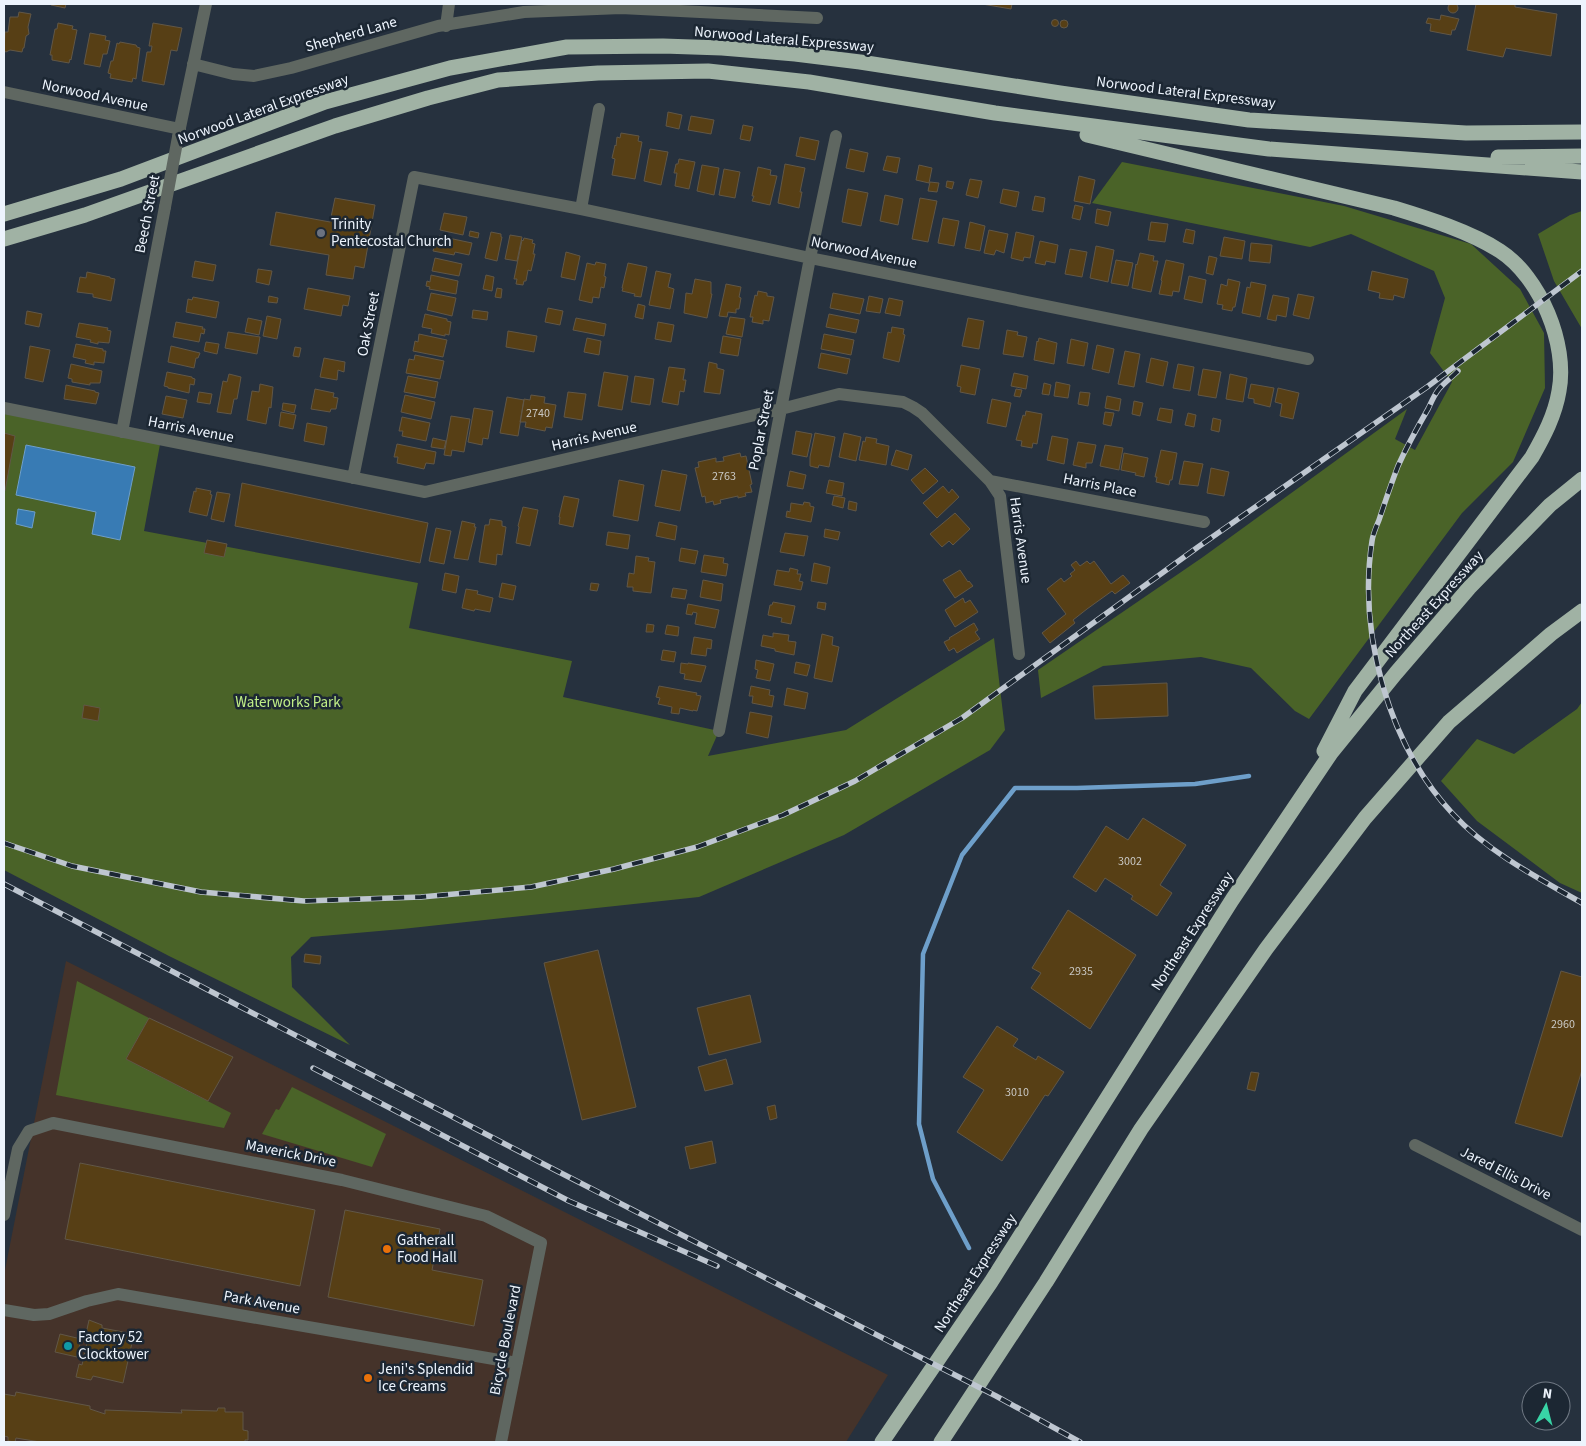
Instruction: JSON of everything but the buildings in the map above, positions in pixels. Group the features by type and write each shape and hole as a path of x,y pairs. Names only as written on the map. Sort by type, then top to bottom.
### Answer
{"highway":[{"name":"Norwood Lateral Expressway","path":"4,214 121,179 324,102 450,68 567,48 663,46 722,48 794,54 860,62 1249,120 1466,133 1582,132"},
{"path":"4,239 85,215 335,126 428,98 498,80 598,73 708,72 809,82 995,114 1269,148 1582,172"},
{"path":"995,114 1394,208 1427,218 1483,241 1500,251 1529,280 1540,297 1557,342 1560,368 1560,389 1545,434 1532,457 1355,691 1298,802"},
{"path":"1422,159 1582,156"},
{"name":"Northeast Expressway","path":"882,1442 991,1282 1232,900 1331,753 1469,588 1550,505 1582,479"},
{"path":"941,1442 1046,1282 1141,1129 1266,949 1364,818 1449,722 1551,634 1582,611"}],"street":[{"name":"Beech Street","path":"122,432 179,133 206,4"},
{"path":"446,26 449,4"},
{"name":"Shepherd Lane","path":"193,64 233,74 254,76 291,68 438,26 524,12 621,8 817,18"},
{"name":"Norwood Avenue","path":"4,92 179,133"},
{"path":"581,209 600,109"},
{"name":"Poplar Street","path":"719,730 810,258 836,136"},
{"name":"Norwood Avenue","path":"414,176 1308,360"},
{"name":"Oak Street","path":"354,478 414,176"},
{"name":"Harris Avenue","path":"4,408 425,492 840,394 903,402 913,406 922,413 990,481 1000,496 1020,654"},
{"name":"Harris Place","path":"990,481 1204,522"},
{"name":"Maverick Drive","path":"4,1215 18,1149 29,1130 53,1123 342,1180 486,1216 541,1243"},
{"name":"Jared Ellis Drive","path":"1415,1145 1582,1230"},
{"name":"Bicycle Boulevard","path":"501,1442 541,1243"},
{"name":"Park Avenue","path":"4,1310 49,1314 87,1301 118,1294 517,1363"}],"shaded area":[{"path":"66,961 888,1375 846,1442 4,1442 4,1275"}],"green space":[{"path":"1122,162 1344,206 1471,244 1520,289 1544,333 1545,388 1513,462 1462,513 1309,719 1295,711 1251,668 1201,657 1103,666 1041,698 1038,670 1203,557 1407,409 1395,439 1415,450 1452,382 1430,353 1445,298 1434,271 1351,234 1310,247 1092,203"},
{"path":"1582,211 1582,329 1554,281 1538,234 1570,215"},
{"name":"Waterworks Park","path":"4,408 161,439 144,531 418,583 409,628 572,661 563,697 719,731 708,756 846,730 994,638 1005,730 990,750 844,835 699,897 311,937 291,957 292,987 350,1045 169,956 4,870"},
{"path":"1582,702 1582,893 1560,883 1477,821 1441,781 1477,739 1514,754 1577,709"},
{"path":"77,981 149,1018 126,1059 231,1113 224,1128 56,1095"},
{"path":"292,1087 386,1134 372,1167 262,1134 276,1109 279,1110"}],"water":[{"path":"26,445 135,467 120,540 92,534 96,512 16,495"},
{"path":"18,509 35,512 32,528 16,524"}],"waterway":[{"path":"969,1248 933,1179 919,1124 923,954 962,855 1015,788 1195,784 1249,776"}],"railway":[{"path":"4,843 72,866 201,892 304,901 421,897 531,887 614,869 697,847 783,815 855,781 962,718 1198,547 1427,387 1582,271"},
{"path":"1458,371 1437,391 1409,444 1398,466 1372,538 1369,576 1370,613 1374,649 1383,686 1395,721 1411,754 1430,785 1452,813 1497,852 1582,903"},
{"path":"4,884 996,1396 1080,1442"},
{"path":"313,1068 569,1201 717,1266"}],"place":[{"name":"Trinity Pentecostal Church","path":"321,233"},
{"name":"Gatherall Food Hall","path":"387,1249"},
{"name":"Factory 52 Clocktower","path":"68,1346"},
{"name":"Jeni's Splendid Ice Creams","path":"368,1378"}]}
